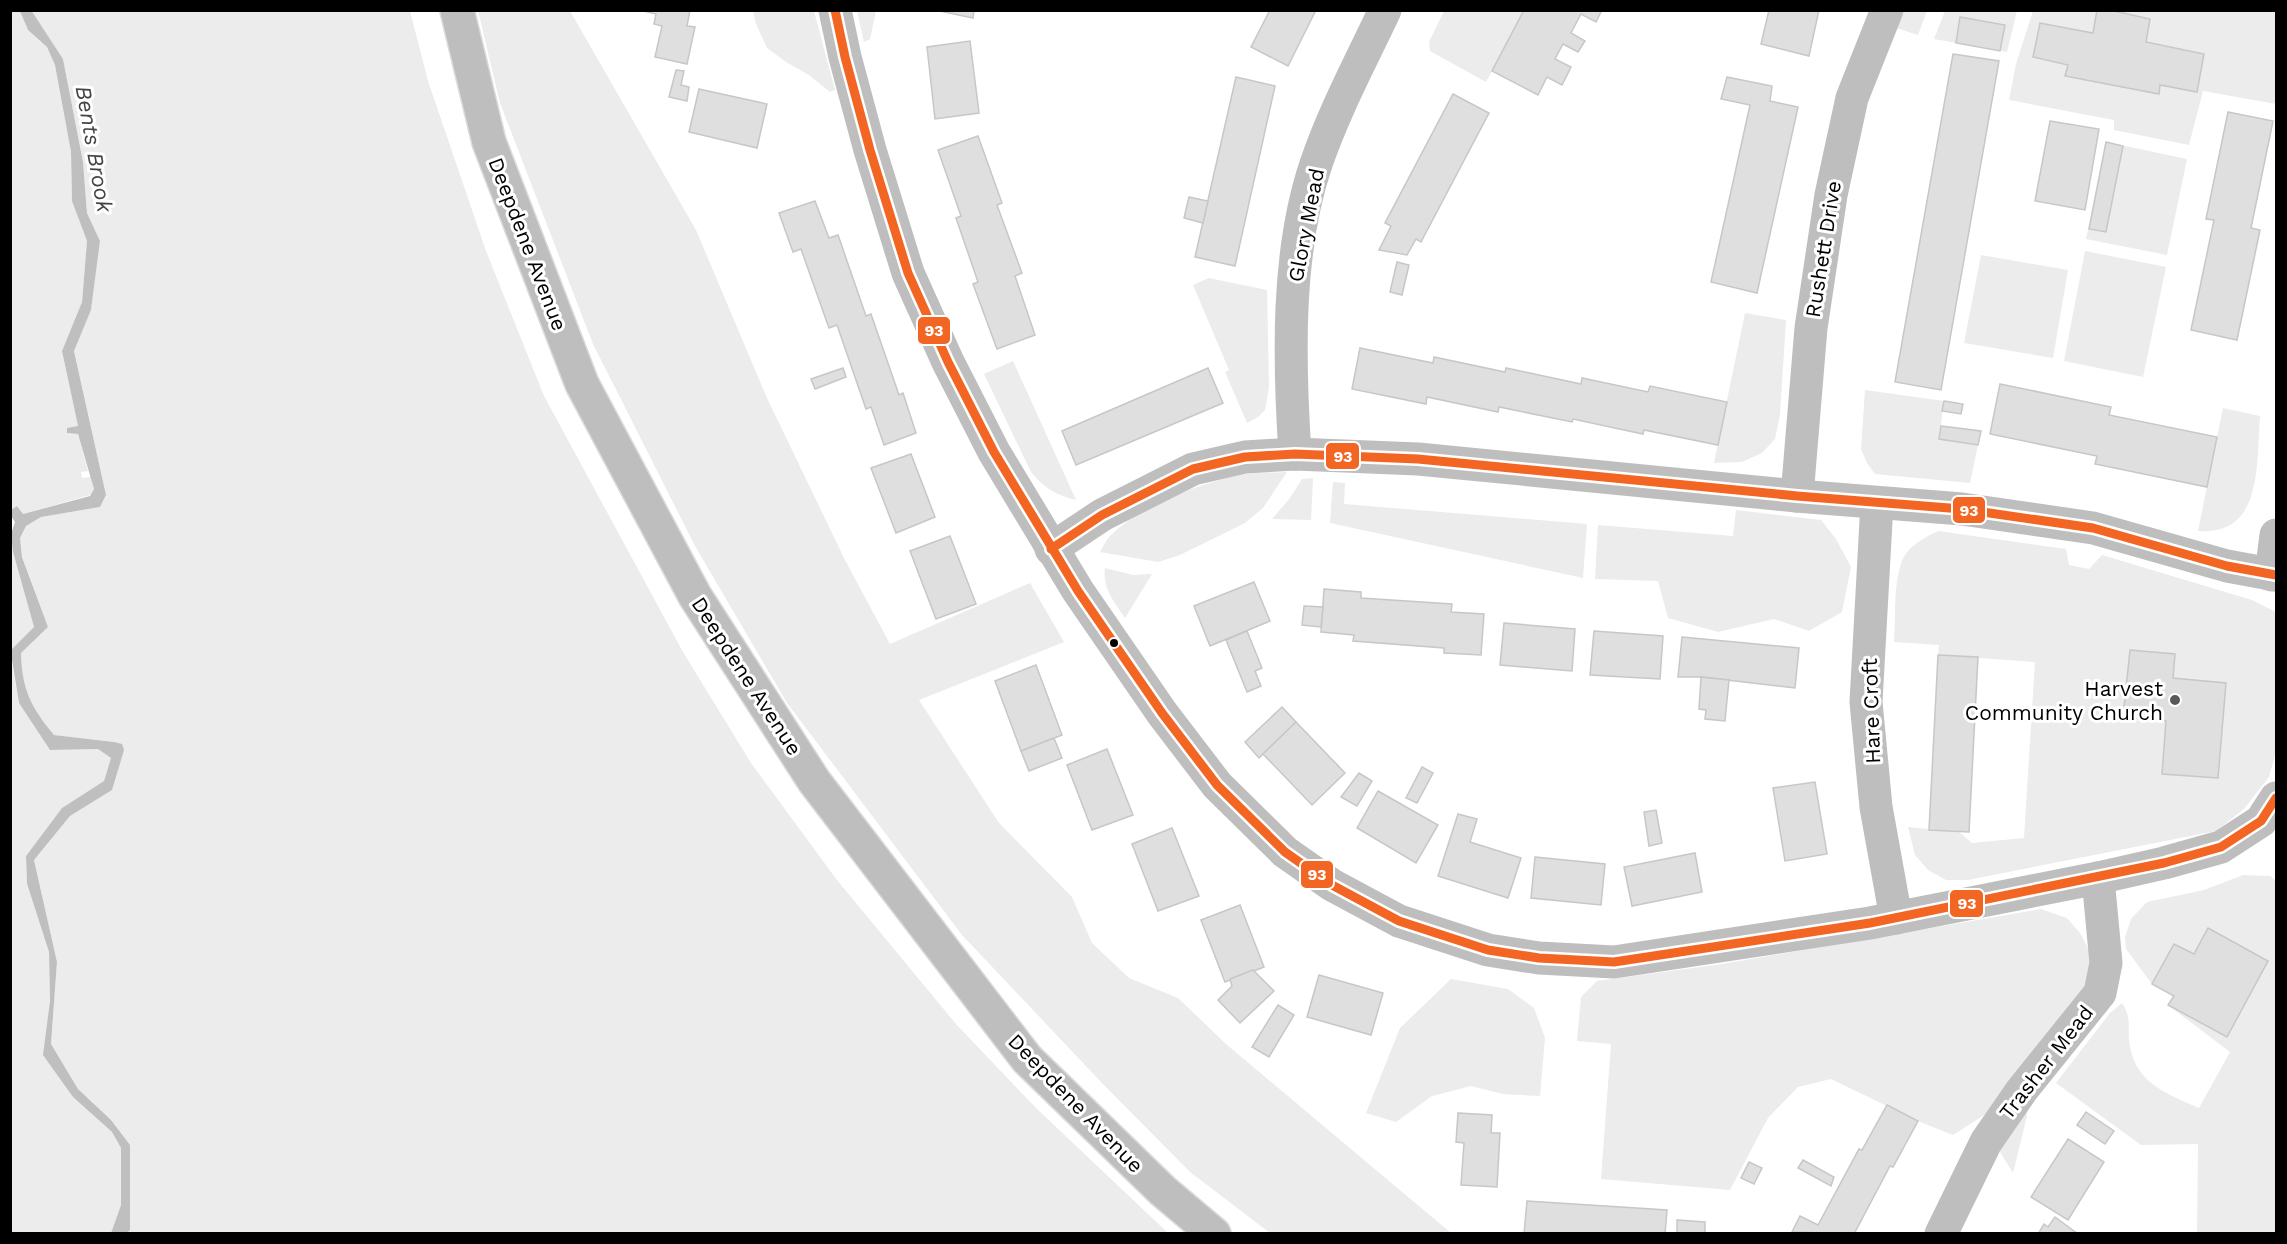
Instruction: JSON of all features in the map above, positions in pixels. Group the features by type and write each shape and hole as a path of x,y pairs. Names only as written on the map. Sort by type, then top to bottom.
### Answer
{"main road":[{"name":"Deepdene Avenue","path":"457,10 489,142 582,384 695,597 814,781 1027,1059 1163,1191 1214,1233"},
{"path":"835,10 870,150 908,273 962,390 994,452 1051,549 1162,713 1218,785 1285,852 1332,885 1399,921 1488,950 1539,958 1614,962 1896,918 2164,863 2222,847 2261,821 2277,798"},
{"name":"Glory Mead","path":"1295,454 1293,290 1302,223 1316,166 1332,122 1385,10"},
{"name":"Rushett Drive","path":"1797,496 1811,328 1831,195 1852,98 1887,10"},
{"path":"1051,549 1102,515 1193,469 1245,457 1295,454 1418,459 1797,496 1962,509 2093,528 2174,552 2274,575 2277,535"},
{"name":"Hare Croft","path":"1877,503 1866,702 1876,807 1896,918"},
{"name":"Trasher Mead","path":"1941,1233 1986,1142 2022,1090 2100,993 2106,963 2098,878"}],"shaded area":[{"path":"20,10 28,30 47,47 55,65 71,152 72,200 87,241 82,302 62,351 78,426 67,433 78,434 88,471 81,472 82,478 91,477 94,490 90,495 23,514 17,506 11,510 10,11"},
{"path":"31,10 63,59 83,162 87,213 100,241 91,310 74,351 106,495 100,507 41,517 26,526 20,538 22,557 48,627 21,653 23,677 34,707 54,735 114,742 122,744 124,750 112,790 70,816 34,860 57,962 51,1044 78,1089 111,1120 130,1145 130,1230 127,1233 111,1233 121,1205 121,1148 112,1132 73,1097 43,1055 50,1001 49,952 27,884 26,856 62,808 104,781 111,758 98,749 50,750 19,703 11,654 11,650 34,627 13,552 11,534 15,522 11,516 11,510 17,506 23,514 90,496 94,489 78,434 67,433 67,428 78,426 62,351 82,302 87,241 72,201 71,152 55,65 47,47 28,30 20,11"},
{"path":"31,11 410,11 428,81 486,251 544,396 683,652 751,763 837,880 956,1024 1035,1107 1168,1233 127,1233 130,1230 130,1145 111,1120 78,1089 51,1044 57,962 34,860 70,816 112,790 114,742 54,735 33,706 23,677 21,653 48,627 22,556 20,538 26,526 41,517 100,507 106,495 74,350 91,310 100,241 87,213 83,162 63,59"},
{"path":"478,11 570,11 696,230 767,398 845,560 890,644 1030,583 1064,642 919,700 999,823 1072,897 1092,943 1129,978 1178,998 1226,1044 1451,1233 1270,1233 1190,1172 962,935 787,703 695,546 593,344 500,103"},
{"path":"753,11 814,11 835,90 830,92 809,75 767,48"},
{"path":"857,11 876,11 870,39 864,42"},
{"path":"1444,11 1524,11 1486,82 1430,51 1429,42"},
{"path":"1904,11 1927,11 1918,35 1896,28"},
{"path":"1945,11 2017,11 2007,52 1934,39"},
{"path":"2033,11 2276,11 2276,104 2203,91 2189,145 2114,130 2114,120 2009,100 2016,64"},
{"path":"2106,142 2187,159 2167,255 2086,239"},
{"path":"2085,251 2166,267 2143,377 2064,361"},
{"path":"1981,255 2068,270 2053,358 1964,343"},
{"path":"1209,278 1267,290 1269,388 1265,410 1247,423 1225,372 1229,370 1193,285"},
{"path":"1745,313 1786,320 1780,415 1775,439 1762,453 1742,462 1714,463"},
{"path":"1013,361 1076,500 1051,490 1031,472 984,374"},
{"path":"1865,390 1944,401 1939,439 1978,445 1970,483 1875,474 1861,449"},
{"path":"2223,408 2260,416 2256,474 2246,509 2235,522 2219,529 2198,531"},
{"path":"1287,472 1263,508 1245,523 1180,555 1158,562 1100,552 1109,538 1123,525 1171,497 1240,475"},
{"path":"1313,478 1311,520 1272,519 1302,479"},
{"path":"1333,482 1345,483 1344,504 1587,524 1583,578 1330,523"},
{"path":"1736,510 1821,520 1836,539 1851,567 1842,612 1809,631 1774,619 1718,632 1668,618 1658,581 1595,579 1598,525 1733,536"},
{"path":"1938,531 2066,549 2069,565 2089,569 2102,555 2252,600 2276,612 2276,752 2269,777 2244,809 2216,831 1968,880 1946,880 1928,870 1915,855 1908,827 1959,832 1972,843 2024,838 2035,662 1938,655 1939,645 1894,642 1896,590 1902,561 1912,547"},
{"path":"10,535 34,627 11,650"},
{"path":"1105,568 1133,575 1152,574 1125,618 1107,589"},
{"path":"10,654 19,703 50,750 98,749 111,758 104,781 62,808 26,856 27,885 49,952 50,1001 44,1055 73,1097 112,1132 121,1148 121,1205 111,1233 11,1233"},
{"path":"2243,875 2270,876 2276,881 2276,1233 2197,1233 2198,1144 2141,1145 2056,1083 2110,1013 2122,1003 2128,1017 2132,1054 2144,1076 2163,1091 2199,1108 2230,1052 2168,1005 2173,995 2152,984 2126,949 2125,937 2131,919 2147,902 2204,890"},
{"path":"2041,909 2067,918 2080,933 2093,958 2087,984 1989,1112 1953,1135 1918,1121 1831,1079 1798,1087 1768,1118 1730,1190 1601,1179 1611,1044 1577,1041 1581,997 1597,981 1722,964"},
{"path":"1451,979 1508,989 1534,1008 1545,1038 1540,1096 1503,1094 1471,1086 1432,1096 1396,1122 1366,1113 1400,1028"},
{"path":"2026,1106 2027,1116 2013,1173 1997,1147"}],"building":[{"path":"639,10 690,10 687,26 695,27 687,64 655,57 662,26 654,24 656,14"},
{"path":"935,10 974,10 973,18"},
{"path":"1270,10 1316,10 1288,66 1251,47"},
{"path":"1524,10 1602,10 1596,22 1581,14 1571,33 1585,41 1578,52 1563,44 1555,59 1571,67 1562,85 1547,77 1538,95 1492,71"},
{"path":"1769,10 1819,10 1809,56 1761,44"},
{"path":"2097,10 2110,10 2150,19 2146,42 2204,54 2197,92 2160,85 2159,94 2065,76 2068,65 2033,57 2040,23 2093,33"},
{"path":"1960,17 2005,25 2000,51 1956,43"},
{"path":"970,41 979,113 935,119 927,47"},
{"path":"1953,54 1999,61 1941,390 1895,382"},
{"path":"676,70 684,71 681,85 689,87 687,101 669,97"},
{"path":"1236,77 1275,86 1235,266 1195,257"},
{"path":"1727,77 1772,86 1770,101 1798,107 1757,293 1711,282 1750,105 1721,99"},
{"path":"699,89 767,104 757,148 689,132"},
{"path":"1453,94 1489,113 1421,242 1416,239 1407,255 1379,250 1391,226 1385,223"},
{"path":"2228,112 2273,121 2251,228 2260,230 2237,340 2191,330 2214,220 2206,219"},
{"path":"2050,121 2099,129 2085,210 2035,201"},
{"path":"978,136 1002,203 997,205 1022,273 1015,276 1035,335 997,349 973,284 978,282 956,218 961,216 938,150"},
{"path":"2106,142 2123,146 2106,232 2089,229"},
{"path":"1189,197 1208,201 1203,223 1184,218"},
{"path":"815,201 829,238 838,235 866,316 871,314 899,395 903,393 916,433 884,445 871,407 866,409 837,325 829,328 801,249 793,252 779,213"},
{"path":"1397,262 1409,265 1402,295 1390,292"},
{"path":"1360,348 1433,363 1434,357 1505,372 1506,368 1581,384 1582,378 1648,392 1650,386 1727,402 1718,445 1644,430 1643,434 1573,419 1572,422 1499,407 1498,412 1427,397 1426,404 1352,389"},
{"path":"843,368 846,377 815,389 811,379"},
{"path":"1208,368 1223,403 1076,465 1062,431"},
{"path":"2000,384 2111,407 2109,415 2217,437 2207,487 2095,464 2097,456 1990,434"},
{"path":"1944,401 1963,404 1961,414 1942,411"},
{"path":"1941,426 1981,431 1978,445 1939,439"},
{"path":"911,454 935,517 896,533 871,468"},
{"path":"950,536 976,604 936,619 910,551"},
{"path":"1254,582 1270,621 1210,646 1194,606"},
{"path":"1324,589 1361,592 1361,598 1452,604 1451,612 1484,614 1481,655 1444,653 1444,648 1353,641 1354,635 1321,632"},
{"path":"1304,606 1323,607 1321,627 1302,625"},
{"path":"1504,623 1575,629 1572,671 1500,665"},
{"path":"1247,631 1262,668 1255,671 1261,686 1247,692 1226,640"},
{"path":"1594,631 1663,636 1660,679 1590,675"},
{"path":"1682,637 1799,648 1795,688 1701,677 1678,677"},
{"name":"Harvest Community Church","path":"2130,650 2175,654 2173,678 2226,683 2218,778 2162,774 2166,721 2123,717"},
{"path":"1938,655 1978,657 1969,832 1929,830"},
{"path":"1036,665 1062,735 1021,751 995,681"},
{"path":"1701,677 1729,680 1725,721 1705,719 1706,710 1699,709"},
{"path":"1282,707 1296,722 1259,758 1245,742"},
{"path":"1296,722 1345,773 1312,805 1263,754"},
{"path":"1054,738 1062,758 1029,771 1021,751"},
{"path":"1107,749 1133,815 1092,830 1067,765"},
{"path":"1422,767 1433,773 1417,803 1406,798"},
{"path":"1359,773 1372,781 1357,806 1341,797"},
{"path":"1815,782 1827,854 1785,861 1773,788"},
{"path":"1378,791 1438,825 1416,863 1357,828"},
{"path":"1656,810 1662,843 1649,846 1644,812"},
{"path":"1458,814 1477,819 1470,842 1521,858 1508,898 1438,876"},
{"path":"1172,828 1199,896 1158,911 1132,844"},
{"path":"1695,853 1702,892 1632,906 1624,867"},
{"path":"1535,857 1605,864 1601,905 1531,898"},
{"path":"1240,905 1264,967 1225,982 1201,920"},
{"path":"2208,928 2268,961 2227,1037 2168,1005 2174,996 2152,984 2174,944 2194,954"},
{"path":"1253,970 1274,991 1240,1023 1218,1000 1232,986 1230,979"},
{"path":"1319,975 1383,993 1371,1035 1307,1017"},
{"path":"1278,1005 1294,1015 1269,1057 1252,1047"},
{"path":"1887,1105 1918,1121 1893,1167 1890,1166 1854,1234 1792,1232 1800,1216 1818,1225 1859,1149 1862,1150"},
{"path":"2086,1112 2114,1131 2105,1144 2077,1125"},
{"path":"1458,1113 1492,1115 1491,1133 1500,1133 1497,1187 1461,1185 1464,1143 1456,1142"},
{"path":"2068,1139 2104,1162 2068,1220 2031,1197"},
{"path":"1803,1160 1834,1177 1831,1186 1798,1168"},
{"path":"1749,1162 1762,1168 1754,1184 1741,1178"},
{"path":"1527,1201 1667,1210 1665,1234 1524,1234"},
{"path":"2055,1217 2078,1234 2038,1234 2044,1224 2048,1227"},
{"path":"1677,1220 1705,1222 1705,1234 1677,1234"}],"transit line":[{"name":"93","path":"835,10 870,150 908,273 948,362 994,452 1078,591 1162,713 1217,785 1285,852 1332,885 1399,921 1488,950 1539,958 1614,962 1870,923 2164,863 2221,847 2261,821 2276,798"},
{"name":"93","path":"1051,549 1102,515 1193,469 1245,457 1295,454 1418,459 1797,496 1962,509 2093,528 2227,566 2276,575"}],"place":[{"name":"Harvest Community Church","path":"2175,700"}],"water label":[{"name":"Bents Brook","path":"94,149"}]}
